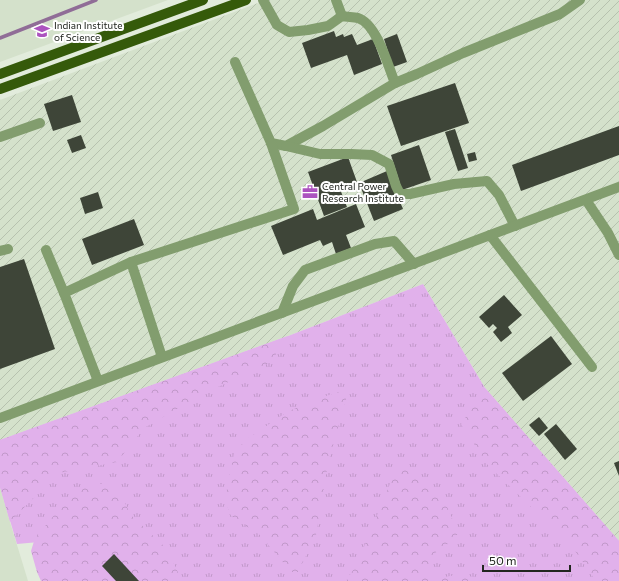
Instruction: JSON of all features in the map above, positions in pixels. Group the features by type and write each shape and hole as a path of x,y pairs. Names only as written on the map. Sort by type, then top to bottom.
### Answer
{"main road":[{"path":"0,74 204,0"},
{"path":"0,89 246,0"}],"lane":[{"path":"263,0 277,25 289,32 328,26 342,16 359,19 369,25 381,46 395,83"},
{"path":"336,0 342,16"},
{"path":"286,146 395,83 463,53 560,14 580,0"},
{"path":"64,293 131,262 294,209 271,143 234,62"},
{"path":"0,137 40,123"},
{"path":"271,143 320,154 372,155 389,164 400,194 410,194 454,184 487,181 499,195 515,226"},
{"path":"0,418 619,188"},
{"path":"586,200 608,233 619,255"},
{"path":"490,235 592,367"},
{"path":"282,312 294,286 305,270 375,244 394,241 414,264"},
{"path":"46,250 98,381"},
{"path":"131,262 162,357"}],"shaded area":[{"name":"Indian Institute of Science","path":"0,0 168,0 0,62"},
{"name":"Central Power Research Institute","path":"266,0 619,0 619,541 485,388 423,284 288,336 0,440 0,100"},
{"path":"0,487 10,522 28,581 0,581"}],"green space":[{"path":"423,284 485,388 619,541 619,581 167,581 139,533 17,544 0,487 0,440 288,336"},
{"path":"288,336 271,362 203,394 144,428 117,462 58,473 10,522 0,487 0,440"},
{"path":"485,388 619,541 619,581 596,581 573,548 487,464 461,424"},
{"path":"349,389 328,463 316,535 298,572 291,572 260,535 231,516 226,503 227,488 234,454 247,439 287,412 319,398"},
{"path":"406,463 445,502 458,532 456,538 435,553 426,571 435,579 455,575 475,577 478,581 346,581 357,564 392,479"},
{"path":"88,484 115,484 131,515 167,549 182,581 41,581 31,551 35,538 61,507"}],"building":[{"path":"334,31 336,37 343,34 344,37 352,34 357,45 373,39 382,64 354,75 347,55 311,68 302,43"},
{"path":"397,34 407,62 393,67 384,39"},
{"path":"455,83 469,123 401,146 387,106"},
{"path":"72,95 81,122 53,131 44,104"},
{"path":"619,126 619,155 521,191 512,165"},
{"path":"455,129 468,168 458,171 445,132"},
{"path":"81,135 86,148 72,153 67,140"},
{"path":"419,145 431,180 402,190 391,155"},
{"path":"475,152 477,160 469,162 467,154"},
{"path":"348,157 357,182 340,189 347,207 324,216 308,172"},
{"path":"387,171 403,209 374,221 359,183"},
{"path":"98,192 103,208 85,214 80,198"},
{"path":"356,204 365,227 346,235 351,248 336,254 332,242 323,246 320,240 283,255 271,226 313,209 317,220"},
{"path":"134,219 144,245 92,265 82,239"},
{"path":"24,259 55,349 0,369 0,267"},
{"path":"504,295 522,315 508,327 512,333 501,342 493,332 497,328 493,324 489,328 479,317"},
{"path":"551,336 572,364 523,401 502,373"},
{"path":"539,417 548,428 539,436 529,425"},
{"path":"556,424 577,449 565,460 544,434"},
{"path":"619,461 619,476 614,463"},
{"path":"114,554 139,581 116,581 102,566"}],"waterway":[{"path":"0,38 96,0"}],"place":[{"name":"Indian Institute of Science","path":"42,31"},
{"name":"Central Power Research Institute","path":"310,192"}]}
